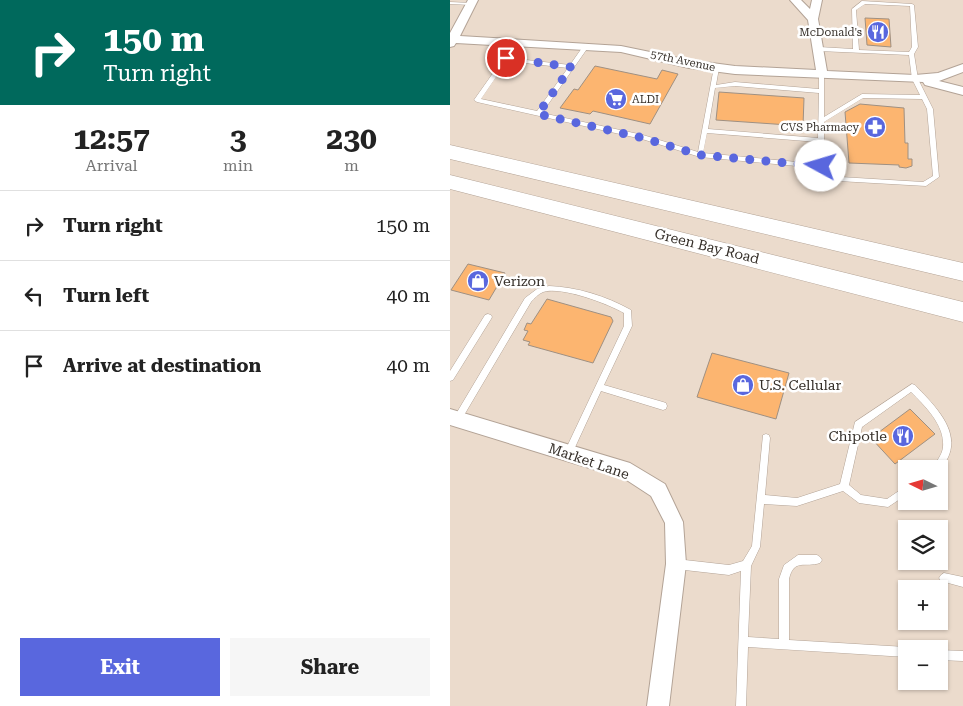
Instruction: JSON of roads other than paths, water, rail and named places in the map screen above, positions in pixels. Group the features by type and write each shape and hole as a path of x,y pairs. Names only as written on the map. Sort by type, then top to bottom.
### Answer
{"main road":[{"path":"453,154 963,272"},
{"name":"Green Bay Road","path":"450,182 963,312"},
{"path":"761,260 788,275 820,289 963,326"},
{"path":"938,266 963,264"}],"street":[{"path":"797,0 815,0 812,19 819,49 822,74"},
{"path":"797,0 812,19"},
{"path":"451,41 472,2"},
{"name":"57th Avenue","path":"451,41 586,46 633,51 716,68 915,79 940,77 963,68"},
{"name":"57th Avenue","path":"915,79 950,86 963,91"},
{"name":"Market Lane","path":"453,418 630,472 658,490 674,522 676,564 658,706"}],"lane":[{"path":"450,3 472,2"},
{"path":"822,74 821,178 924,184 936,177 930,109 915,79 912,54 915,47 912,5 864,2 854,9 856,51"},
{"path":"517,42 477,100 643,138 700,155 821,166"},
{"path":"538,114 586,46"},
{"path":"819,49 912,54"},
{"path":"506,58 571,67"},
{"path":"700,155 716,68"},
{"path":"712,88 735,84 822,91"},
{"path":"822,121 862,96 924,97"},
{"path":"704,131 821,140"},
{"path":"453,418 495,356 528,300 541,290 557,288 616,305 628,312 628,326 568,453"},
{"path":"450,378 488,317"},
{"path":"599,387 663,406"},
{"path":"844,487 858,425 912,387 951,429 953,439 947,460"},
{"path":"741,706 746,565 756,547 766,438"},
{"path":"760,499 797,502 844,487"},
{"path":"844,487 859,499 888,503 898,496"},
{"path":"784,643 784,579 787,568 798,560 817,560"},
{"path":"676,564 729,570 746,565"},
{"path":"944,578 963,582"},
{"path":"744,642 898,651"},
{"path":"948,655 963,656"}],"place":[{"name":"McDonald's","path":"878,32"},
{"name":"ALDI","path":"616,99"},
{"name":"CVS Pharmacy","path":"875,127"},
{"name":"Verizon","path":"478,281"},
{"name":"U.S. Cellular","path":"743,385"},
{"name":"Chipotle","path":"903,436"}]}
